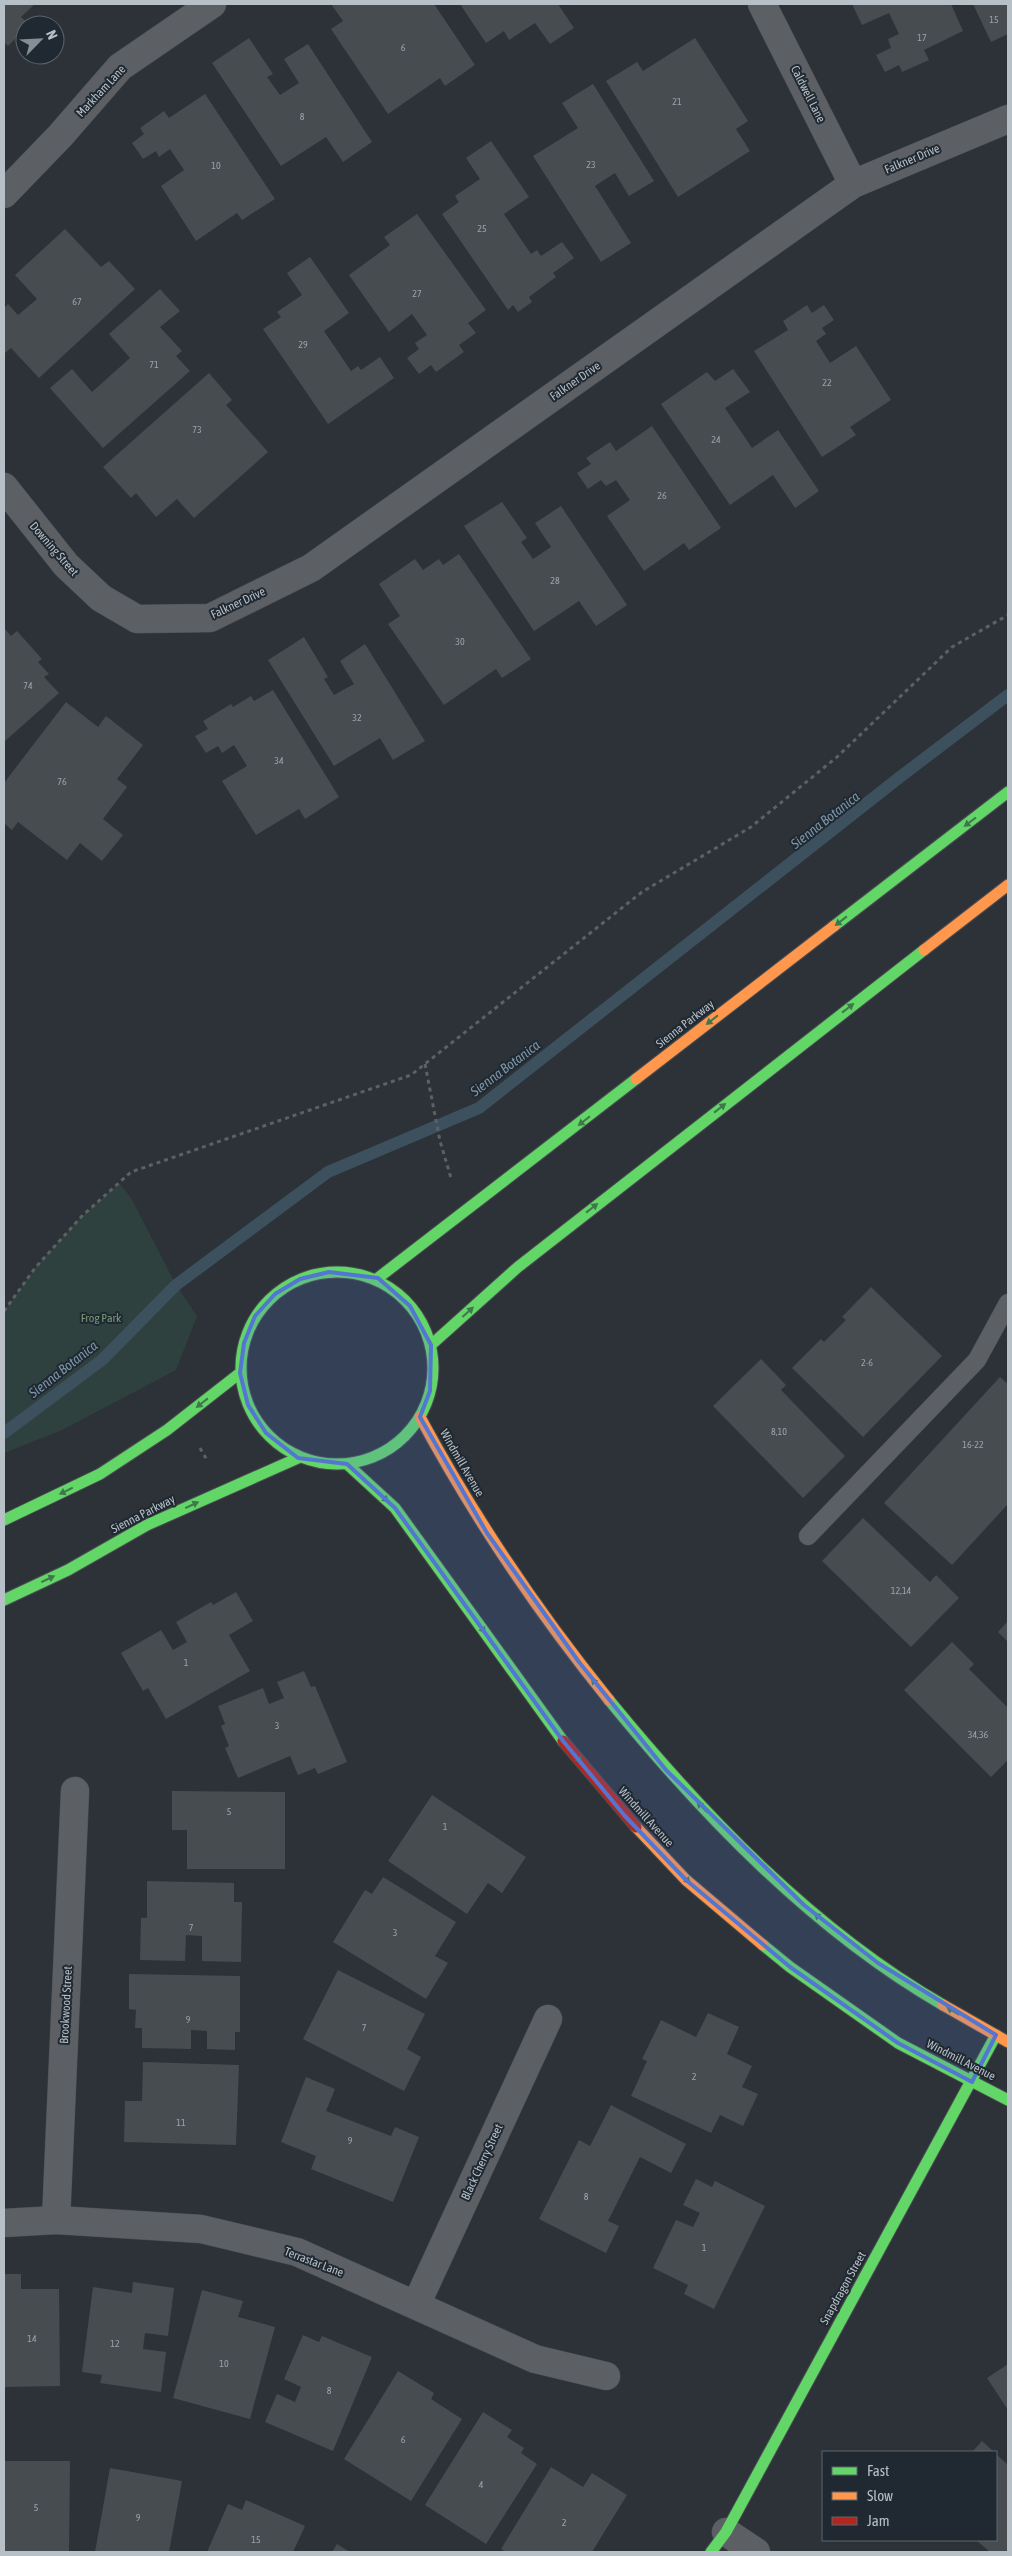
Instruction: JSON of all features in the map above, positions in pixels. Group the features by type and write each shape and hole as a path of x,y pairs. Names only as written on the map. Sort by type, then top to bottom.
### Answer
{"main road":[{"name":"Sienna Parkway","path":"378,1278 1008,792"},
{"path":"431,1345 526,1261 760,1076 1008,885"},
{"path":"329,1272 378,1278 410,1306 431,1345 430,1391 420,1417 403,1438 369,1461 347,1464 319,1463 298,1458 266,1433 248,1405 240,1373 244,1343 255,1316 275,1294 300,1278 329,1272"},
{"path":"4,1520 100,1474 166,1430 240,1373"},
{"name":"Windmill Avenue","path":"420,1417 487,1533 579,1662 666,1770 736,1843 804,1905 878,1963 952,2011 1008,2042"},
{"name":"Sienna Parkway","path":"4,1600 68,1570 147,1526 298,1458"},
{"name":"Windmill Avenue","path":"347,1464 395,1508 563,1741 624,1815 686,1880 805,1978 898,2043 1008,2100"},
{"name":"Snapdragon Street","path":"719,2542 996,2035"}],"street":[{"name":"Markham Lane","path":"4,194 60,136 120,67 212,4"},
{"name":"Caldwell Lane","path":"762,4 853,184"},
{"name":"Falkner Drive","path":"137,619 210,618 311,568 853,184 1008,120"},
{"name":"Downing Street","path":"4,488 66,566 101,598 137,619"},
{"name":"Brookwood Street","path":"56,2220 75,1791"},
{"name":"Black Cherry Street","path":"416,2306 548,2019"},
{"name":"Terrastar Lane","path":"4,2223 56,2220 201,2229 297,2252 535,2359 606,2376"},
{"path":"719,2542 756,2552"}],"lane":[{"path":"808,1536 977,1360 1008,1303"}],"path":[{"path":"4,1311 35,1268 82,1216 131,1172 411,1075 642,892 751,827 837,757 952,647 1008,615"},
{"path":"425,1064 440,1141 452,1181"}],"highlighted area":[{"path":"329,1272 378,1278 410,1306 431,1345 430,1391 420,1417 487,1533 579,1662 666,1770 804,1905 878,1963 996,2035 972,2082 898,2043 790,1967 686,1880 624,1815 563,1741 395,1508 347,1464 298,1458 266,1433 248,1405 240,1373 244,1343 255,1316 275,1294 300,1279"}],"green space":[{"name":"Frog Park","path":"119,1183 131,1198 176,1285 197,1316 176,1370 62,1430 4,1453 4,1311 35,1268 79,1219"}],"building":[{"path":"4,4 35,4 23,15 15,15 15,39 8,46 4,42"},
{"path":"331,4 434,4 475,65 445,86 440,78 388,114 331,29 343,21"},
{"path":"460,4 558,4 574,28 550,44 535,23 509,40 504,31 486,43"},
{"path":"852,4 951,4 963,31 924,50 929,60 902,72 899,65 885,72 876,55 891,48 888,39 899,34 889,13 862,25"},
{"path":"973,4 1008,4 1008,34 991,42"},
{"path":"249,38 273,74 267,77 280,95 299,83 284,59 308,44 372,142 343,162 326,137 281,166 212,63"},
{"path":"695,38 748,121 736,129 750,151 678,197 606,81 637,62 643,71"},
{"path":"593,84 654,181 629,196 615,173 595,186 631,243 601,262 533,156 578,128 562,103"},
{"path":"205,94 275,199 242,220 237,213 196,241 161,186 184,170 170,149 159,157 156,151 143,159 132,143 144,134 140,128 164,111 169,118"},
{"path":"491,141 529,197 504,214 531,254 537,250 541,256 562,242 574,258 553,273 556,277 529,297 532,302 518,312 513,305 508,310 442,214 459,202 455,196 480,179 466,158"},
{"path":"417,214 486,310 468,323 476,333 459,345 464,352 436,372 431,365 419,374 407,358 419,349 415,343 427,335 412,314 389,332 349,275 390,245 384,237"},
{"path":"65,229 101,267 109,261 135,289 39,378 11,348 4,352 4,308 8,304 18,315 37,299 15,275"},
{"path":"310,257 349,313 324,331 351,371 358,366 361,370 380,357 394,378 328,424 263,329 281,317 277,312 302,295 287,273"},
{"path":"160,289 180,311 160,327 182,351 176,356 190,371 103,448 50,388 72,369 92,392 130,358 109,334"},
{"path":"807,305 812,313 824,305 834,320 822,328 826,334 816,341 830,363 856,346 891,400 850,427 856,435 822,457 754,351 788,330 783,321"},
{"path":"733,369 750,392 725,408 752,448 778,430 819,491 795,508 773,475 730,505 661,404 707,372 715,381"},
{"path":"209,373 232,400 226,405 268,452 194,518 177,499 156,517 136,493 131,498 103,467"},
{"path":"652,426 721,528 689,550 684,543 644,571 607,516 630,500 616,480 606,486 601,480 588,489 577,473 591,464 586,458 610,442 616,451"},
{"path":"502,502 527,538 521,542 533,559 551,547 535,523 561,506 627,605 596,626 579,601 534,631 464,526"},
{"path":"459,554 531,659 502,678 496,669 444,705 388,624 400,616 379,584 415,559 423,570 439,559 443,565"},
{"path":"4,628 11,636 17,631 42,659 38,662 49,674 44,677 59,693 4,742"},
{"path":"304,637 328,677 324,679 334,695 354,684 340,661 365,644 425,741 393,760 380,738 334,766 268,660"},
{"path":"273,690 339,797 305,819 299,809 256,835 222,781 247,766 234,745 222,753 218,746 206,753 195,736 208,729 203,721 231,704 233,707 251,696 254,701"},
{"path":"66,702 98,727 106,716 143,745 117,779 127,787 103,819 123,835 102,861 80,843 67,860 18,822 12,830 4,823 4,783"},
{"path":"871,1287 942,1356 863,1437 792,1368 821,1339 824,1342 846,1320 842,1317"},
{"path":"761,1359 786,1385 781,1390 845,1456 803,1498 713,1406"},
{"path":"1000,1377 1008,1384 1008,1504 952,1565 884,1503"},
{"path":"863,1518 930,1582 936,1575 959,1598 911,1647 822,1561"},
{"path":"236,1592 253,1621 229,1635 250,1671 166,1719 148,1688 143,1691 121,1653 161,1630 173,1650 187,1642 176,1622 211,1602 213,1605"},
{"path":"1008,1621 1008,1642 998,1632"},
{"path":"952,1642 974,1664 969,1669 1008,1708 1008,1760 991,1777 904,1690"},
{"path":"304,1671 311,1687 315,1686 347,1762 318,1774 315,1768 298,1775 290,1756 238,1778 225,1748 229,1746 221,1726 225,1724 218,1706 263,1688 269,1704 284,1698 277,1682"},
{"path":"172,1791 285,1792 285,1869 187,1869 187,1830 172,1830"},
{"path":"432,1795 526,1857 502,1893 488,1883 467,1914 388,1861"},
{"path":"383,1877 456,1922 435,1956 448,1963 426,1999 333,1942 365,1890 372,1894"},
{"path":"147,1881 234,1883 234,1902 242,1902 241,1962 202,1961 202,1936 186,1935 185,1961 140,1960 141,1918 147,1918"},
{"path":"338,1970 425,2014 407,2049 421,2057 404,2091 303,2039"},
{"path":"129,1974 240,1976 240,2032 235,2032 235,2050 207,2049 207,2031 191,2030 191,2049 142,2048 142,2028 135,2028 136,2010 129,2009"},
{"path":"708,2013 739,2027 727,2054 752,2066 742,2087 758,2094 743,2126 720,2115 711,2133 631,2096 647,2061 642,2059 661,2020 696,2037"},
{"path":"143,2062 239,2065 236,2145 124,2142 125,2101 142,2101"},
{"path":"306,2077 335,2089 326,2111 391,2136 395,2127 419,2137 393,2202 311,2169 316,2156 281,2142"},
{"path":"611,2105 686,2144 671,2173 640,2157 608,2221 619,2226 606,2253 539,2219 579,2140 590,2146"},
{"path":"696,2179 712,2187 715,2181 765,2206 714,2309 684,2294 688,2285 653,2268 676,2220 693,2227 700,2213 683,2205"},
{"path":"4,2274 21,2274 21,2289 59,2289 60,2386 4,2387"},
{"path":"133,2282 174,2288 168,2336 145,2333 143,2349 166,2352 161,2392 100,2383 102,2375 82,2372 93,2287 132,2293"},
{"path":"202,2290 243,2301 238,2317 275,2327 250,2419 173,2398"},
{"path":"303,2335 319,2342 322,2336 372,2357 333,2451 265,2422 277,2394 295,2402 301,2387 284,2379"},
{"path":"1008,2364 1008,2410 987,2378"},
{"path":"398,2371 434,2393 431,2399 462,2419 411,2501 344,2459"},
{"path":"483,2412 512,2430 507,2437 524,2448 521,2453 537,2464 486,2544 425,2505"},
{"path":"982,2441 993,2451 973,2451"},
{"path":"997,2455 1008,2465 1008,2552 990,2552 977,2541 997,2541"},
{"path":"4,2461 70,2461 69,2552 4,2552"},
{"path":"551,2467 583,2487 592,2473 627,2495 592,2552 506,2552 501,2549"},
{"path":"110,2468 182,2481 169,2552 95,2552"},
{"path":"246,2500 305,2526 293,2552 207,2552 228,2504 242,2510"},
{"path":"337,2544 350,2552 332,2552"}],"waterway":[{"name":"Sienna Botanica","path":"4,1433 102,1360 176,1285 328,1172 479,1108 900,777 1008,695"}],"traffic: fast":[{"path":"834,926 1008,792"},
{"path":"431,1345 518,1267 924,950"},
{"path":"378,1278 636,1079"},
{"path":"337,1272 356,1274 374,1279 390,1288 405,1300 417,1315 426,1331 431,1349 433,1368 431,1387 426,1405 417,1421 405,1436 390,1448 374,1457 356,1462 337,1464 318,1462 300,1457 284,1448 269,1436 257,1421 248,1405 243,1387 241,1368 243,1349 248,1331 257,1315 269,1300 284,1288 300,1279 318,1274 337,1272"},
{"path":"4,1520 100,1474 167,1430 240,1373"},
{"path":"4,1600 68,1570 147,1525 298,1458"},
{"path":"347,1464 395,1508 563,1741"},
{"path":"609,1700 683,1786 762,1868 849,1942 895,1975 943,2005"},
{"path":"763,1945 790,1967 898,2043 1008,2100"},
{"path":"711,2552 726,2532 996,2035"}],"traffic: slow":[{"path":"924,950 1008,885"},
{"path":"636,1079 834,926"},
{"path":"420,1417 462,1491 508,1563 582,1666 609,1700"},
{"path":"636,1827 686,1880 763,1945"},
{"path":"943,2005 1008,2042"}],"traffic: jam":[{"path":"563,1741 636,1827"}]}
